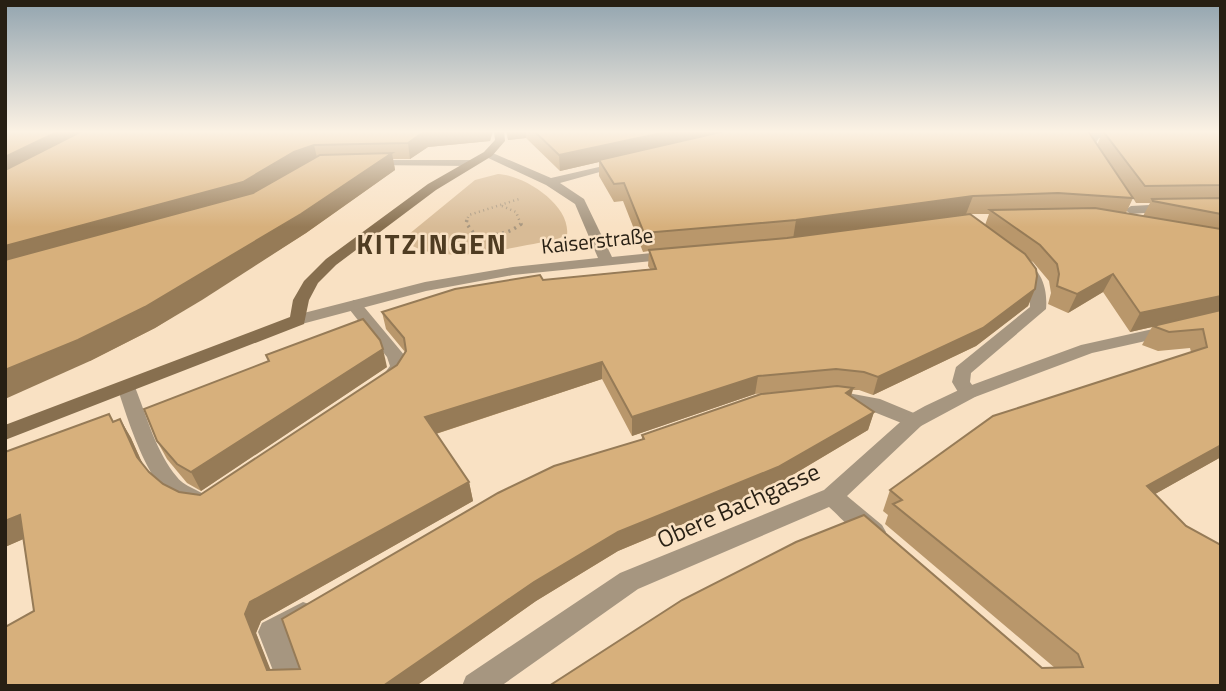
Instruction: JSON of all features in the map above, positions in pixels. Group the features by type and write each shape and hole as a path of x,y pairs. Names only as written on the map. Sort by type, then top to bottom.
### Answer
{"street":[{"path":"357,164 444,163"},
{"path":"298,320 301,300 331,262 432,187 472,163"},
{"path":"508,163 550,182 580,202 607,260"},
{"path":"550,182 621,163"},
{"path":"1097,163 1103,172"},
{"path":"1129,214 1187,208"},
{"path":"968,393 961,382 962,371 1038,309 1040,290 1037,280 1005,252"},
{"name":"Kaiserstraße","path":"5,433 298,320 354,305 425,287 513,271 690,254"},
{"path":"354,305 396,356 399,366 393,377 369,395"},
{"name":"Obere Bachgasse","path":"476,686 629,581 832,496 914,421 968,393 1087,349 1194,326"},
{"path":"126,387 144,435 171,486 184,496 204,504 215,497"},
{"path":"806,399 852,398 914,421"},
{"path":"832,496 894,550"},
{"path":"294,686 272,632 318,605"}],"path":[{"path":"502,206 516,212 521,224 511,232 493,236 475,235 466,223 469,215 502,206 550,182"}],"shaded area":[{"path":"498,174 520,180 544,194 562,213 567,235 555,240 455,255 417,248 403,239 475,180"}],"building":[{"path":"18,163 275,163 243,182 5,246 5,170"},
{"path":"305,163 377,163 301,214 145,307 78,340 5,370 5,260 253,193"},
{"path":"601,163 1110,163 1133,198 1058,193 973,196 796,220 644,233 624,183 614,184"},
{"path":"1128,163 1221,163 1221,185 1145,186"},
{"path":"1221,198 1221,214 1152,199"},
{"path":"1095,208 1221,229 1221,296 1140,313 1113,274 1077,294 1057,286 1057,264 1040,245 990,210"},
{"path":"970,214 1025,254 1036,269 1035,289 983,328 878,377 864,372 836,369 758,376 632,417 602,362 425,417 469,482 250,602 245,614 267,670 300,669 282,619 498,493 554,466 644,439 642,435 761,394 837,386 853,388 846,393 874,412 778,467 618,532 534,582 383,686 5,686 5,627 34,611 20,515 5,521 5,452 109,414 113,422 120,419 137,457 149,472 163,484 179,492 200,495 397,365 406,351 404,338 382,312 455,289 540,275 543,280 656,269 649,250 787,238"},
{"path":"1221,310 1221,445 1147,486 1186,526 1221,545 1221,686 549,686 682,600 796,542 864,515 1042,668 1083,667 1078,654 893,504 902,500 890,490 993,416 1207,347 1203,329 1169,332 1153,326"},
{"path":"363,319 380,340 383,349 191,472 177,464 157,441 144,409 269,361 266,355"}],"district":[{"name":"KITZINGEN","path":"432,243"}]}
